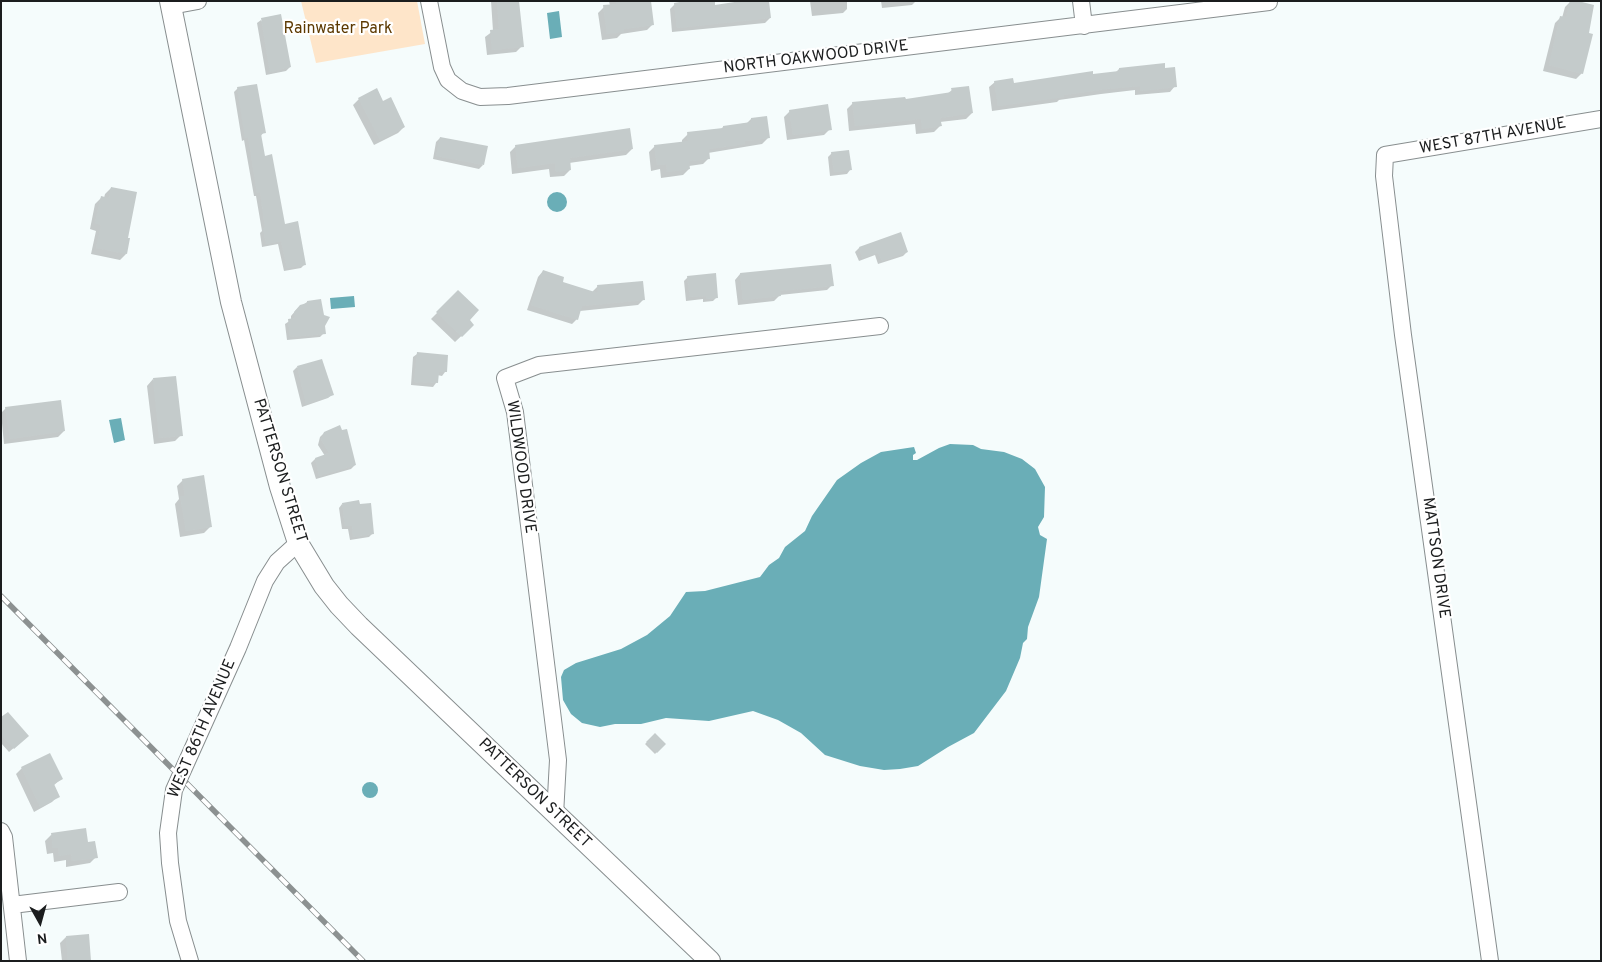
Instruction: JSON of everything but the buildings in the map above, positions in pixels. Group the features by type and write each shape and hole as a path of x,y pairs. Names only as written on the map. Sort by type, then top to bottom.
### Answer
{"street":[{"path":"170,4 198,1"},
{"name":"NORTH OAKWOOD DRIVE","path":"429,1 442,68 448,80 462,91 480,97 1084,26 1269,2"},
{"path":"1082,1 1084,26"},
{"name":"PATTERSON STREET","path":"170,4 232,302 280,487 298,543 324,586 339,605 710,961"},
{"name":"WEST 87TH AVENUE","path":"1385,155 1601,118"},
{"name":"MATTSON DRIVE","path":"1385,155 1384,176 1402,325 1490,961"},
{"name":"WILDWOOD DRIVE","path":"555,814 558,760 515,412 505,378 539,365 880,326"},
{"name":"WEST 86TH AVENUE","path":"190,961 178,921 170,864 168,833 174,790 238,648 265,581 277,562 298,543"},
{"path":"1,831 4,837 18,961"},
{"path":"12,905 119,892"}],"green space":[{"name":"Rainwater Park","path":"301,1 417,1 425,44 316,63"}],"water":[{"path":"559,11 562,37 550,39 547,13"},
{"path":"557,192 564,195 567,202 564,209 557,212 550,209 547,202 550,195"},
{"path":"354,296 355,307 331,309 330,298"},
{"path":"121,418 125,440 114,443 109,420"},
{"path":"950,444 973,445 981,449 1004,452 1022,459 1035,469 1045,487 1044,517 1038,527 1040,535 1047,539 1039,597 1028,627 1027,639 1023,643 1020,658 1006,691 974,733 918,766 884,770 860,766 825,755 801,733 778,720 753,711 709,721 666,718 641,724 615,724 600,727 582,723 571,714 563,700 561,677 564,670 576,663 621,649 647,635 670,616 686,592 705,591 760,577 769,565 779,558 785,547 805,531 812,516 837,480 861,463 881,452 914,447 916,453 913,455 913,460 917,460"},
{"path":"370,782 376,784 378,790 376,796 370,798 364,796 362,790 364,784"}],"railway":[{"path":"1,596 363,961"}]}
